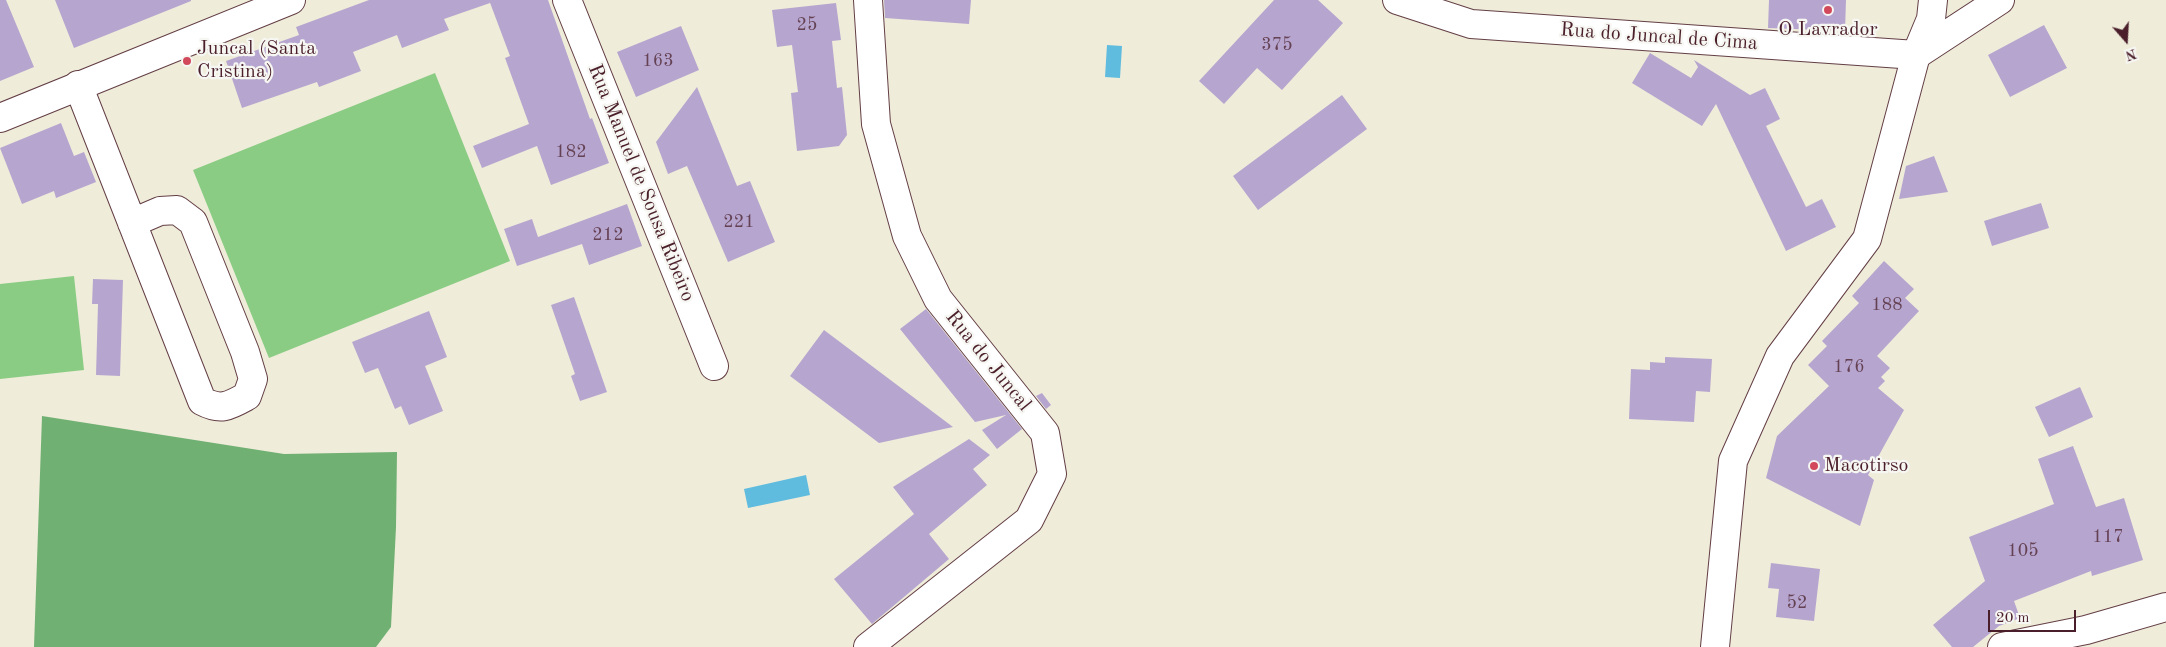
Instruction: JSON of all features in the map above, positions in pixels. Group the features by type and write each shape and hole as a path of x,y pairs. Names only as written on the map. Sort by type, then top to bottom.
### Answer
{"street":[{"path":"0,118 291,0"},
{"name":"Rua Manuel de Sousa Ribeiro","path":"567,0 714,366"},
{"name":"Rua do Juncal","path":"868,0 876,124 907,236 938,299 1045,433 1052,474 1029,520 868,647"},
{"name":"Rua do Juncal de Cima","path":"1397,0 1471,24 1916,55"},
{"path":"1715,647 1733,461 1780,356 1867,239 1916,55 1931,19 1933,0"},
{"path":"1916,55 2000,0"},
{"path":"78,86 202,401 215,408 231,405 247,396 253,379 245,352 193,222 177,210 160,210 132,223"},
{"path":"2002,647 2086,630 2166,607"}],"green space":[{"path":"435,73 510,261 269,358 193,170"},
{"path":"74,276 84,370 0,379 0,284"},
{"path":"42,416 284,454 397,452 396,527 391,627 376,647 34,647"}],"water":[{"path":"1107,45 1122,46 1120,78 1105,77"},
{"path":"806,475 810,495 748,508 744,489"}],"building":[{"path":"0,0 6,0 34,67 0,81"},
{"path":"55,0 191,0 191,1 74,48"},
{"path":"369,0 489,0 490,3 444,19 449,30 402,48 397,35 353,52 361,71 319,87 317,82 242,108 226,61 299,35 296,27"},
{"path":"489,0 548,0 590,119 592,118 609,163 551,185 537,146 482,168 473,146 529,124 505,58 510,56"},
{"path":"884,0 971,0 969,24 885,18"},
{"path":"1274,0 1318,0 1343,23 1282,90 1257,68 1224,104 1199,81"},
{"name":"O Lavrador","path":"1769,0 1846,0 1845,31 1768,28"},
{"path":"836,3 841,40 832,41 837,88 842,87 847,135 839,146 797,151 791,93 798,92 792,45 777,47 772,10"},
{"path":"2044,25 2067,68 2010,97 1988,55"},
{"path":"681,26 699,70 636,97 617,52"},
{"path":"1650,53 1691,78 1698,67 1694,60 1750,95 1765,88 1780,119 1766,126 1806,207 1822,199 1836,227 1786,251 1716,104 1702,126 1632,83"},
{"path":"697,87 737,186 750,181 775,242 728,262 687,166 668,174 656,142"},
{"path":"1342,95 1367,129 1258,210 1233,176"},
{"path":"61,123 74,156 84,152 96,182 56,198 54,191 22,204 0,148"},
{"path":"1934,156 1948,192 1899,199 1906,166"},
{"path":"2041,203 2049,228 1992,246 1984,221"},
{"path":"627,204 642,246 589,265 582,244 517,266 504,229 532,219 538,237"},
{"path":"1884,261 1914,289 1905,298 1919,311 1877,356 1890,368 1881,377 1885,381 1878,388 1904,410 1868,475 1874,480 1860,526 1766,478 1777,436 1829,386 1808,365 1827,346 1822,341 1859,303 1852,296"},
{"path":"93,279 123,280 120,376 96,375 98,304 92,304"},
{"path":"574,297 607,392 580,401 571,376 575,374 551,305"},
{"path":"926,309 1022,429 997,449 982,430 1006,415 975,422 900,329"},
{"path":"429,311 447,357 425,366 443,411 409,425 401,406 395,409 378,368 365,373 352,342"},
{"path":"824,330 953,427 879,443 790,376"},
{"path":"1665,357 1712,359 1710,392 1696,391 1694,422 1629,419 1631,369 1650,370 1650,362 1665,363"},
{"path":"2080,387 2093,417 2049,437 2035,407"},
{"path":"1042,393 1051,405 1046,409 1036,396"},
{"path":"969,439 990,455 973,469 987,485 929,534 949,559 872,624 834,579 914,514 893,487"},
{"path":"2073,446 2096,507 2124,498 2143,560 2092,576 2091,571 2014,601 2020,618 1999,626 1973,647 1952,647 1933,625 1985,581 1969,537 2054,504 2038,459"},
{"path":"1771,563 1820,569 1814,621 1776,617 1779,589 1768,588"}],"place":[{"name":"O Lavrador","path":"1828,10"},
{"name":"Juncal (Santa Cristina)","path":"187,61"},
{"name":"Macotirso","path":"1814,466"}]}
